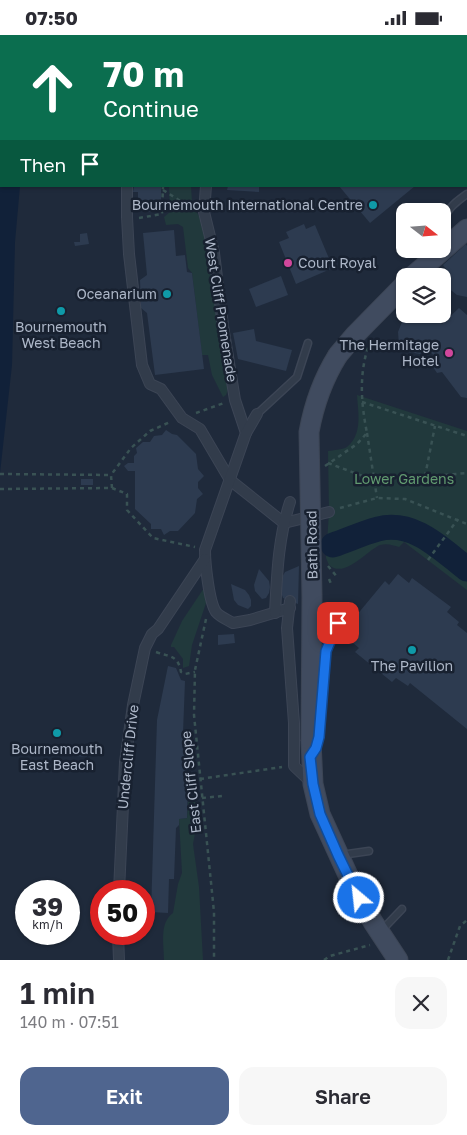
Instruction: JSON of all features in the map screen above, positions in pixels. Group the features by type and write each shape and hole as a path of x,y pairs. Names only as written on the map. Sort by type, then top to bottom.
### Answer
{"main road":[{"path":"451,242 467,229"},
{"path":"423,268 434,258"},
{"name":"Bath Road","path":"396,293 361,328 338,355 327,372 312,413 309,432 312,597 310,749 313,784 320,814 338,855 382,937 398,960"}],"street":[{"path":"127,187 129,254 142,365 150,384 161,389 182,418 200,429 230,480 284,523"},
{"name":"West Cliff Promenade","path":"206,187 204,212 214,253 222,326 235,400 246,433"},
{"path":"257,414 246,433 205,554 212,604 217,614 233,623 276,613 290,605 287,627 294,723 310,749"},
{"path":"276,613 277,560 290,503"},
{"path":"284,523 329,512"},
{"name":"Undercliff Drive","path":"120,880 125,762 133,705 145,649 152,634 158,629 205,554"},
{"path":"118,945 118,960"}],"lane":[{"path":"451,206 467,194"},
{"path":"257,414 297,377 308,343"},
{"path":"310,749 326,651 338,623"},
{"path":"338,855 370,851"},
{"path":"382,937 402,909"}],"path":[{"path":"163,188 190,208"},
{"path":"141,218 162,214 163,188"},
{"path":"368,347 363,362 361,391 376,481 377,498"},
{"path":"112,488 111,475 131,448 150,431 235,400"},
{"path":"362,402 467,436"},
{"path":"425,476 435,426"},
{"path":"367,433 357,444 328,463 376,481 467,473"},
{"path":"0,474 111,475"},
{"path":"0,489 112,488 127,494 127,510 153,538 205,554"},
{"path":"329,512 377,498 405,499 467,524"},
{"path":"428,559 458,519"},
{"path":"327,565 338,578"},
{"path":"327,575 332,586"},
{"name":"East Cliff Slope","path":"212,604 204,625 195,672 194,715 214,911 214,960"},
{"path":"145,649 177,659 180,662 181,672 185,674 195,672"},
{"path":"200,779 310,749"},
{"path":"202,798 223,796"},
{"path":"448,960 460,926 467,920"},
{"path":"324,960 330,956 382,937"}],"green space":[{"path":"169,187 191,187 192,202 204,227 218,293 229,387 226,395 223,397 212,375 208,355 202,355 192,273 188,268 183,227 178,224 166,225 164,217 170,212"},
{"name":"Lower Gardens","path":"357,395 467,431 467,590 404,542 399,547 388,544 380,545 355,563 342,569 329,565 326,558 329,512 328,451 347,447 352,442 358,423"},
{"path":"204,588 209,594 192,645 189,666 183,668 183,659 171,645 182,621"},
{"path":"193,801 197,803 199,813 193,844 199,887 203,960 164,960 164,928 173,913 182,873 179,819 187,818 188,802"}],"water":[{"path":"0,187 20,187 15,242 12,365 0,473"}],"building":[{"path":"134,187 161,187 161,212 138,211 138,192 133,192"},
{"name":"Bournemouth International Centre","path":"228,187 259,187 259,192 227,190"},
{"name":"Bournemouth International Centre","path":"340,187 414,187 370,223"},
{"path":"304,224 306,229 315,225 333,268 296,284 279,242 289,238 286,232"},
{"name":"Oceanarium","path":"174,230 176,256 185,255 187,272 192,273 204,369 155,375 147,313 141,308 140,280 147,275 143,233"},
{"path":"87,233 89,244 75,246 74,242 80,242 80,234"},
{"path":"466,244 467,297 457,295 451,290 451,268 445,268 443,265"},
{"path":"281,276 288,295 256,307 249,289"},
{"name":"The Hermitage Hotel","path":"459,308 467,315 467,398 461,397 442,372 437,373 429,361 435,356 426,349 420,354 408,352 399,345 398,332 402,323 451,323 451,316"},
{"path":"254,329 256,341 292,350 286,371 238,359 233,333"},
{"path":"166,430 177,435 196,454 198,469 204,476 198,482 198,488 203,494 197,499 195,513 178,531 170,531 164,535 161,529 151,529 151,524 135,509 135,471 128,471 124,466 128,463 134,463 134,456 137,453 136,448 143,442 150,442 154,436 162,435"},
{"path":"81,479 93,479 93,485 81,485"},
{"path":"299,566 298,604 283,598 278,584 285,572"},
{"path":"259,569 269,581 270,587 266,598 262,599 255,591 254,585"},
{"name":"The Pavilion","path":"398,574 409,583 412,578 451,607 447,612 459,622 457,625 467,633 467,729 410,683 408,686 396,678 392,682 355,652 359,648 347,638 357,627 351,622 385,581 389,585"},
{"path":"231,584 245,590 249,595 251,606 248,609 238,605 234,600"},
{"path":"234,634 235,643 218,645 218,635"},
{"path":"168,666 176,668 181,680 185,681 183,733 188,781 187,818 179,819 179,825 176,828 174,879 169,879 168,913 155,912 155,880 152,880 157,720"},
{"path":"80,745 88,745 87,757 73,756 73,752 79,752"}],"waterway":[{"path":"333,545 378,529 391,527 403,529 415,532 426,538 467,569"}],"place":[{"name":"Bournemouth International Centre","path":"373,205"},
{"name":"Court Royal","path":"288,263"},
{"name":"Oceanarium","path":"167,294"},
{"name":"Bournemouth West Beach","path":"61,311"},
{"name":"The Hermitage Hotel","path":"449,353"},
{"name":"The Pavilion","path":"412,650"},
{"name":"Bournemouth East Beach","path":"57,733"}],"route":[{"path":"338,623 326,651 319,737 316,748 310,757 313,784 320,814 359,898"}]}
